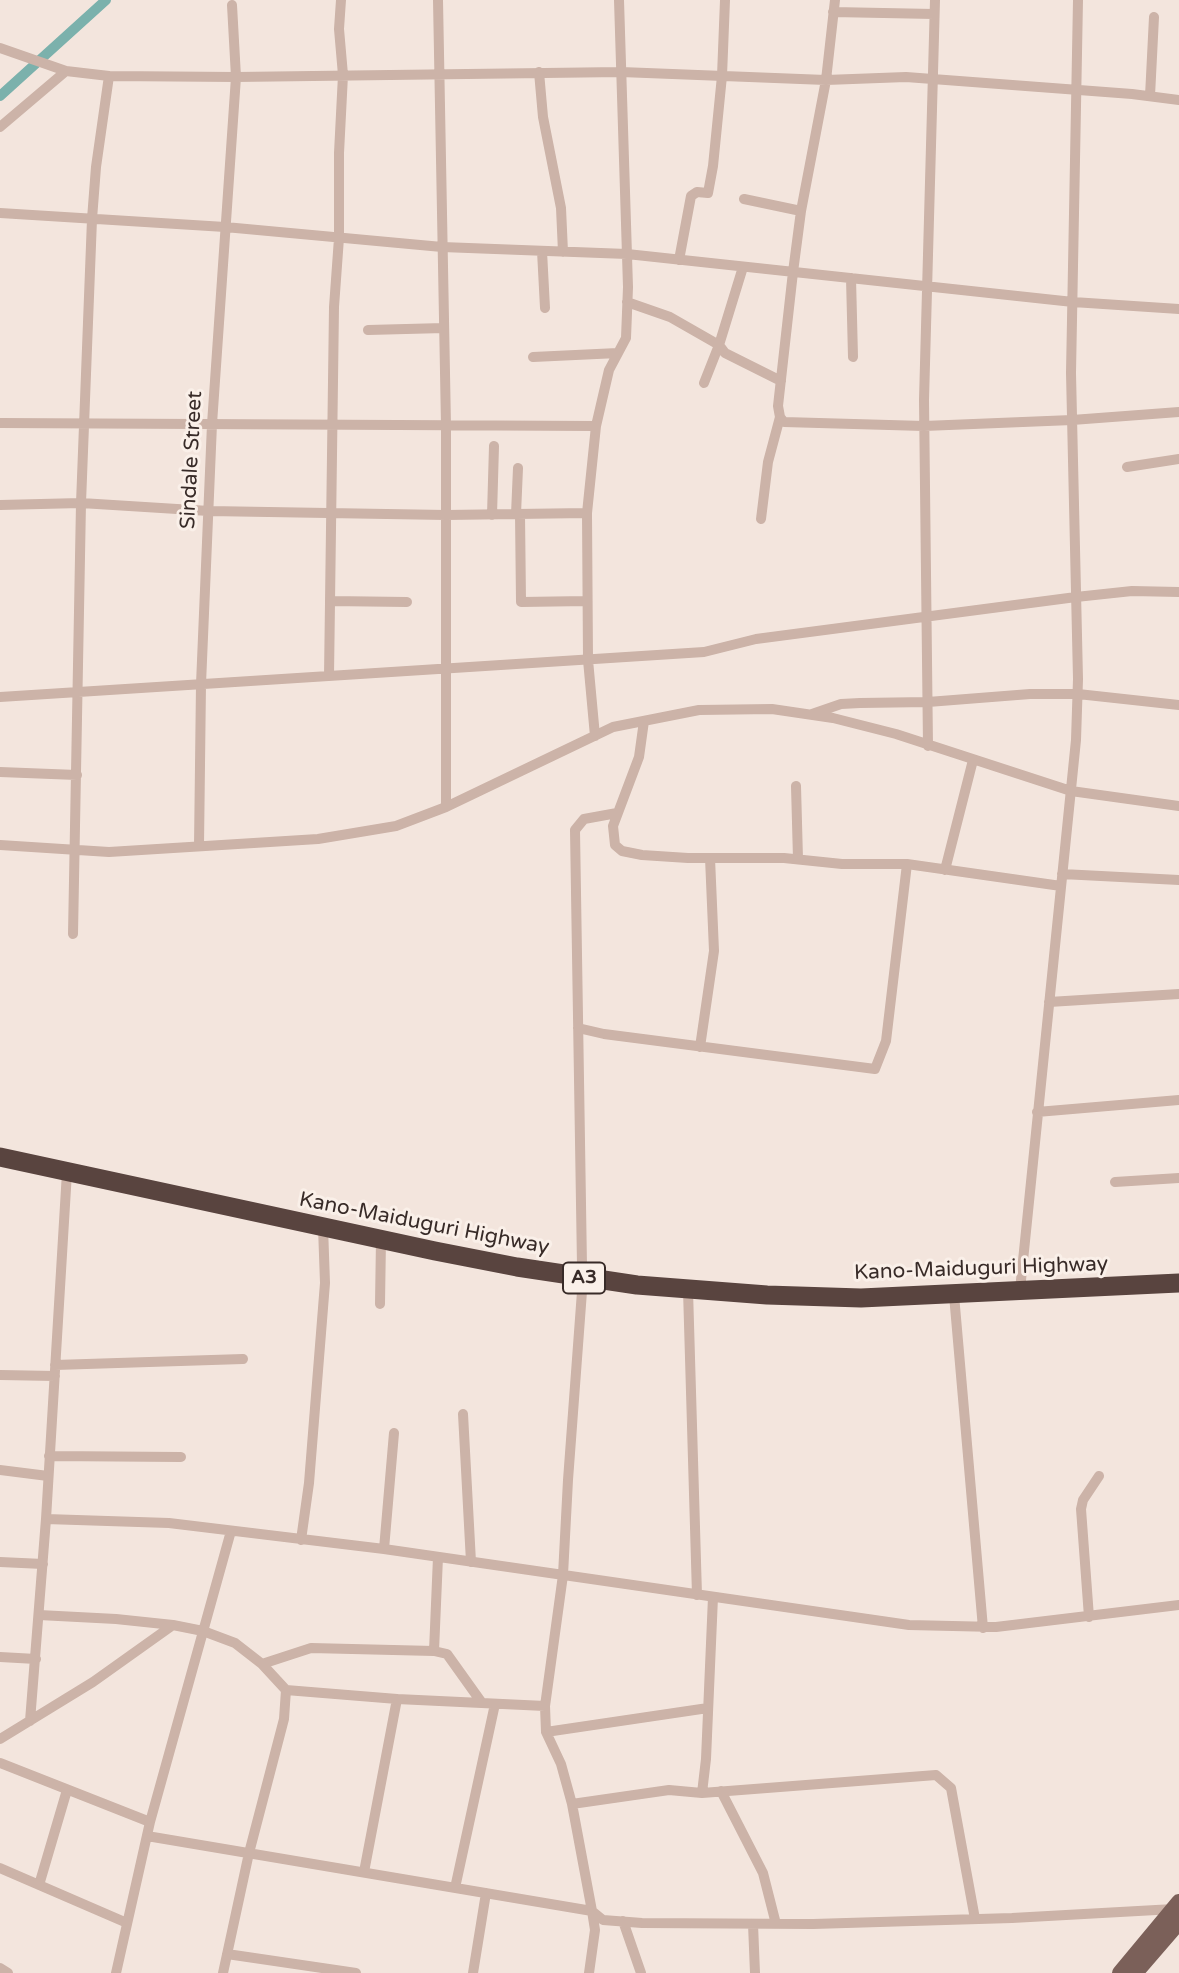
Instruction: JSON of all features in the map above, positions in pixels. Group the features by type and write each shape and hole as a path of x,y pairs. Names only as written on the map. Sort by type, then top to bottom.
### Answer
{"highway":[{"name":"Kano-Maiduguri Highway","path":"0,1146 582,1272 688,1290 835,1297 954,1294 1019,1285 1179,1272"},
{"name":"Kano-Maiduguri Highway","path":"0,1157 517,1267 810,1286 1179,1283"}],"main road":[{"path":"1120,1973 1177,1911"},
{"path":"1135,1973 1177,1911"}],"street":[{"path":"329,676 334,307 339,238 343,75 339,29 341,0"},
{"path":"438,0 446,425 446,807"},
{"path":"595,736 588,660 587,513 596,426 609,370 626,338 627,254 619,0"},
{"path":"679,260 691,196 697,192 708,192 713,166 722,76 725,0"},
{"path":"761,519 768,462 780,417 778,406 801,211 827,80 835,0"},
{"path":"928,746 924,426 935,0"},
{"path":"1019,1285 1076,740 1078,694 1072,420 1078,0"},
{"name":"Sindale Street","path":"199,846 201,684 212,424 236,77 232,5"},
{"path":"833,12 934,14"},
{"path":"1150,96 1154,17"},
{"path":"0,48 66,71 109,76 621,72 827,80 905,77 1179,100"},
{"path":"0,127 66,71"},
{"path":"539,72 543,117 561,208 563,252"},
{"path":"73,934 81,503 92,219 96,167 109,76"},
{"path":"744,199 801,211"},
{"path":"0,213 225,227 442,247 627,254 1073,302 1179,309"},
{"path":"542,251 545,308"},
{"path":"704,383 719,345 743,267"},
{"path":"851,278 853,356"},
{"path":"627,302 670,317 719,345 735,359 781,381"},
{"path":"368,330 444,328"},
{"path":"533,357 618,354"},
{"path":"780,417 791,424 924,426 1072,420 1179,412"},
{"path":"0,423 596,426"},
{"path":"492,514 494,446"},
{"path":"1128,467 1179,459"},
{"path":"519,468 521,602 587,601"},
{"path":"0,505 81,503 209,511 446,515 587,513"},
{"path":"0,696 704,652 756,639 1076,597 1132,591 1179,592"},
{"path":"330,601 407,601"},
{"path":"809,714 860,702 928,702 1030,694 1078,694 1179,705"},
{"path":"0,845 109,852 318,839 396,826 446,807 613,727 699,710 772,709 833,718 896,734 1071,791 1179,806"},
{"path":"644,721 639,757 617,813 613,835 615,845 622,851 642,855 798,859 842,864 907,864 1061,886"},
{"path":"945,870 973,760"},
{"path":"0,772 77,775"},
{"path":"796,786 798,859"},
{"path":"589,1973 595,1930 592,1911 572,1804 561,1764 546,1732 545,1706 563,1575 582,1272 575,830 584,819 617,813"},
{"path":"700,1047 714,951 710,858"},
{"path":"578,1028 604,1034 875,1069 886,1041 907,864"},
{"path":"1062,874 1179,880"},
{"path":"1049,1002 1179,994"},
{"path":"1037,1112 1179,1100"},
{"path":"30,1721 43,1564 67,1172"},
{"path":"1115,1182 1179,1178"},
{"path":"300,1540 309,1483 325,1283 323,1227"},
{"path":"380,1304 381,1240"},
{"path":"688,1290 697,1595"},
{"path":"954,1294 983,1628"},
{"path":"0,1375 243,1359"},
{"path":"463,1414 471,1562"},
{"path":"384,1549 394,1433"},
{"path":"49,1456 181,1457"},
{"path":"0,1470 48,1476"},
{"path":"1089,1617 1082,1509 1083,1500 1098,1476"},
{"path":"46,1519 169,1523 384,1549 909,1625 983,1628 1179,1605"},
{"path":"116,1973 150,1822 231,1531"},
{"path":"434,1651 438,1557"},
{"path":"0,1562 43,1564"},
{"path":"702,1793 713,1597"},
{"path":"39,1615 116,1619 203,1631 235,1643 262,1664 286,1689 397,1699 545,1706"},
{"path":"0,1739 93,1682 173,1625"},
{"path":"262,1664 311,1648 434,1651 447,1654 482,1703"},
{"path":"0,1657 36,1659"},
{"path":"223,1973 249,1853 284,1719 286,1689"},
{"path":"364,1872 397,1699"},
{"path":"455,1888 495,1704"},
{"path":"546,1732 708,1708"},
{"path":"0,1763 150,1822"},
{"path":"572,1804 670,1790 702,1793 936,1775 951,1788 975,1919"},
{"path":"39,1885 66,1790"},
{"path":"721,1791 763,1873 776,1924"},
{"path":"147,1836 592,1911 603,1920 623,1922 776,1924 1177,1911"},
{"path":"0,1868 127,1923"},
{"path":"472,1973 486,1893"},
{"path":"623,1922 641,1973"},
{"path":"753,1924 755,1973"},
{"path":"227,1954 356,1973"},
{"path":"0,1968 8,1973"}],"waterway":[{"path":"0,96 106,0"}]}
